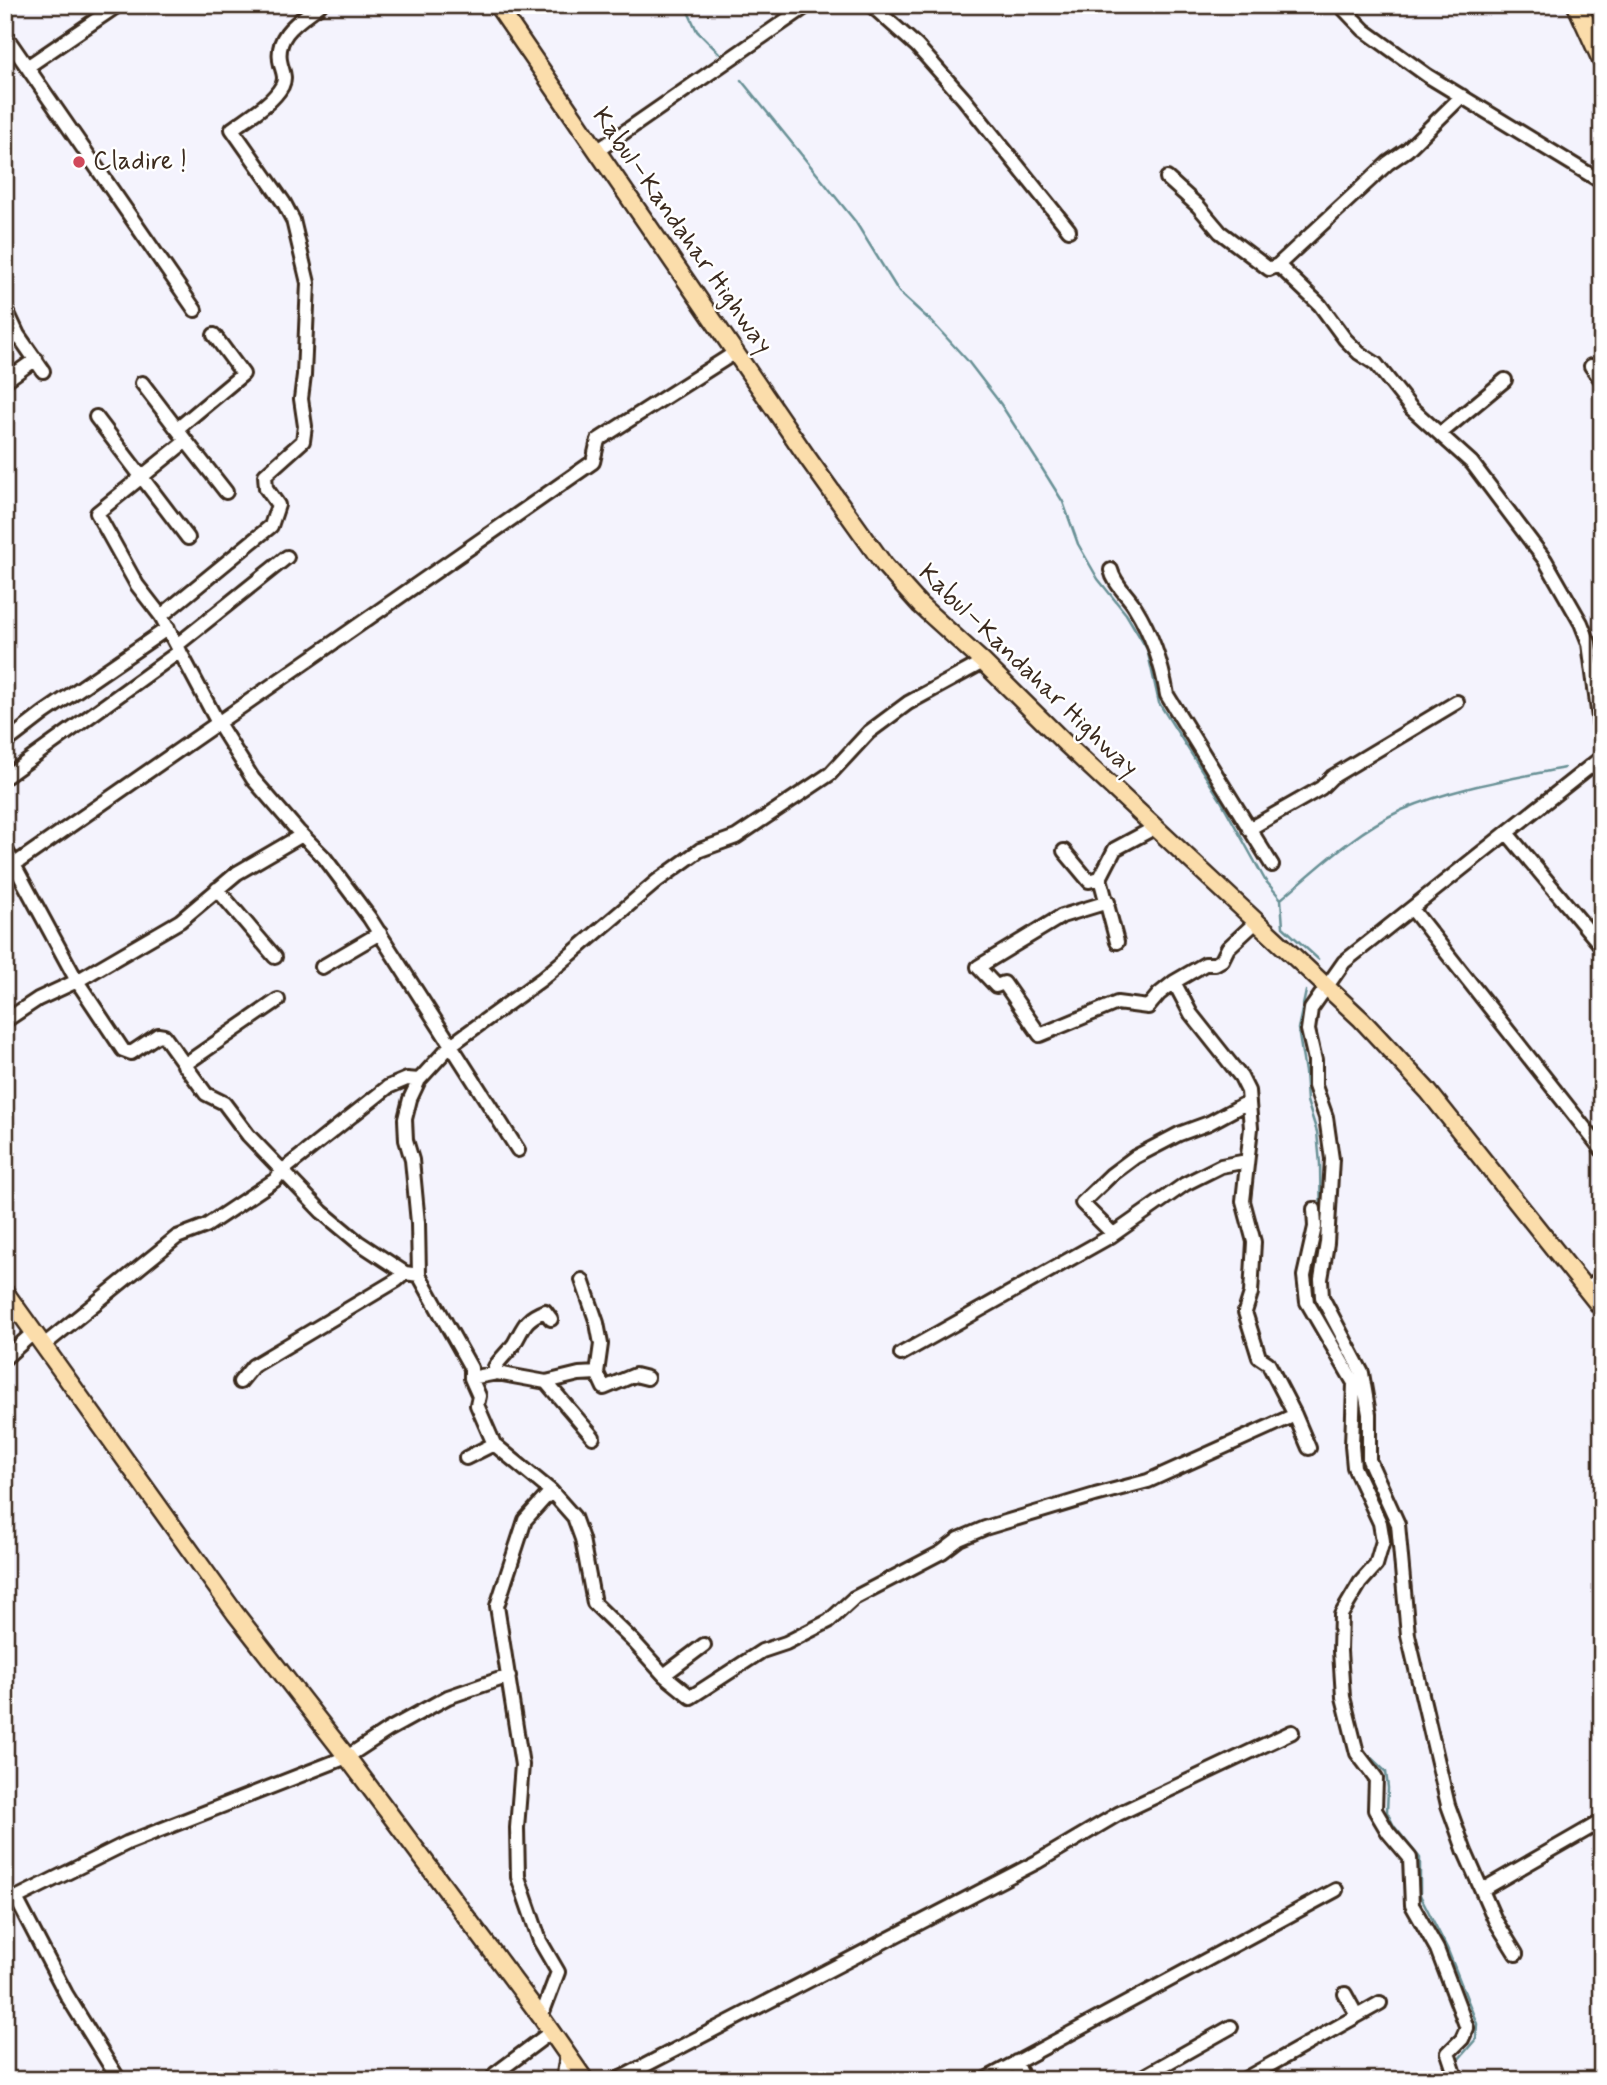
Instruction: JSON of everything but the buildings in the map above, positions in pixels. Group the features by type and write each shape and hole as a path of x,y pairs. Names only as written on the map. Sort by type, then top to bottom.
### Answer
{"highway":[{"path":"1577,5 1602,60"}],"main road":[{"name":"Kabul–Kandahar Highway","path":"497,5 885,566 919,605 983,662 1361,1019 1428,1091 1602,1309"},
{"path":"7,1299 235,1612 541,2017 585,2080"}],"street":[{"path":"27,67 118,5"},
{"path":"161,616 271,526 278,505 266,488 265,475 303,441 305,426 301,399 308,283 299,243 293,220 284,203 232,129 269,101 282,86 285,76 278,54 281,41 292,27 320,5"},
{"path":"597,151 808,5"},
{"path":"871,5 917,46 964,99 1069,230"},
{"path":"1340,5 1364,30 1428,76 1602,183"},
{"path":"5,36 195,310"},
{"path":"1167,178 1198,206 1220,232 1269,269 1278,265 1388,163 1407,150 1462,96"},
{"path":"1278,265 1320,305 1345,340 1376,364 1411,408 1472,463 1545,560 1581,623 1589,643 1602,741"},
{"path":"5,307 18,335 43,371"},
{"path":"5,344 18,335"},
{"path":"177,429 243,374 214,335"},
{"path":"10,867 593,462 598,440 736,352"},
{"path":"5,381 36,359"},
{"path":"1591,366 1602,381"},
{"path":"1441,433 1504,380"},
{"path":"142,383 226,492"},
{"path":"96,417 188,538"},
{"path":"186,441 97,513 137,585 161,616 218,723 253,779 338,874 380,933 518,1150"},
{"path":"7,776 179,648 287,557"},
{"path":"1111,570 1112,578 1143,622 1164,675 1167,695 1272,865"},
{"path":"5,743 168,628"},
{"path":"983,662 908,704 869,732 830,774 736,837 700,850 657,881 542,979 452,1045 419,1080 405,1119 418,1223 419,1275 471,1368 471,1378 479,1396 477,1405 494,1444 551,1490 574,1517 582,1539 594,1603 664,1675 691,1697 695,1697 762,1651 786,1643 829,1621 854,1598 942,1552 959,1539 985,1528 1148,1481 1295,1415"},
{"path":"1249,829 1321,788 1332,777 1457,702"},
{"path":"1457,2080 1448,2053 1462,2039 1467,2028 1437,1949 1412,1905 1410,1858 1388,1832 1375,1810 1376,1778 1357,1753 1343,1697 1341,1615 1360,1583 1376,1565 1383,1541 1380,1523 1354,1467 1352,1446 1358,1381 1362,1373 1322,1297 1321,1279 1330,1207 1332,1159 1326,1117 1315,1086 1315,1060 1308,1030 1311,1010 1344,962 1602,757"},
{"path":"1117,942 1100,878 1115,849 1156,827"},
{"path":"1507,833 1602,947"},
{"path":"5,1021 38,999 76,981 180,921 237,873 302,835"},
{"path":"5,848 10,867 76,981 127,1053 131,1054 161,1035 206,1094 224,1103 248,1135 321,1212 358,1242 405,1273 419,1275"},
{"path":"1064,851 1090,881 1100,878"},
{"path":"217,889 275,957"},
{"path":"1108,902 1062,916 978,967 996,986 1004,983 1040,1035 1117,1003 1148,1006 1174,982 1205,964 1215,964 1222,960 1228,948 1257,921"},
{"path":"1412,909 1602,1150"},
{"path":"322,967 380,933"},
{"path":"1174,982 1191,1014 1241,1077 1248,1091 1251,1128 1243,1201 1254,1242 1251,1293 1245,1312 1259,1357 1268,1363 1309,1448"},
{"path":"184,1065 278,1000"},
{"path":"5,1358 38,1339 177,1237 206,1226 275,1181 282,1171 388,1087 407,1079 419,1080"},
{"path":"1113,1234 1082,1203 1111,1175 1135,1157 1248,1102"},
{"path":"901,1354 1113,1234 1185,1184 1221,1166 1247,1161"},
{"path":"1314,1209 1315,1227 1304,1276 1306,1300 1358,1381 1369,1415 1369,1460 1398,1524 1411,1648 1448,1805 1495,1920 1516,1954"},
{"path":"240,1382 253,1366 405,1273"},
{"path":"1586,1289 1602,1278"},
{"path":"582,1280 597,1323 601,1344 597,1373 604,1388 635,1375 647,1378"},
{"path":"1306,1300 1322,1292"},
{"path":"497,1373 497,1363 513,1345 525,1322 545,1311 551,1319"},
{"path":"471,1378 497,1373 546,1382 579,1374 597,1373"},
{"path":"546,1382 593,1437"},
{"path":"466,1458 494,1444"},
{"path":"541,2017 558,1972 540,1941 518,1877 517,1828 522,1765 498,1606 525,1520 551,1490"},
{"path":"664,1675 704,1645"},
{"path":"5,1906 127,1843 346,1757 448,1697 509,1676"},
{"path":"617,2080 1037,1862 1118,1814 1292,1732"},
{"path":"1482,1890 1602,1821"},
{"path":"984,2080 1336,1890"},
{"path":"16,1898 66,1994 119,2080"},
{"path":"1345,1994 1357,2016"},
{"path":"1243,2080 1265,2074 1380,2004"},
{"path":"1137,2080 1231,2027"},
{"path":"493,2080 495,2074 551,2032"},
{"path":"562,2080 567,2055"},
{"path":"1016,2062 1024,2080"}],"waterway":[{"path":"685,5 697,31 719,53"},
{"path":"741,80 855,221 899,292 933,323 967,360 1000,403 1063,502 1078,544 1098,579 1126,614 1147,649 1159,703 1220,799 1265,880 1281,899 1283,927 1318,959"},
{"path":"1281,899 1354,839 1402,810 1461,790 1564,768"},
{"path":"1306,991 1298,1029 1307,1101 1317,1132 1321,1225"},
{"path":"1311,1284 1314,1259"},
{"path":"1360,1400 1359,1457 1371,1489"},
{"path":"1386,1524 1389,1530 1388,1538"},
{"path":"1362,1590 1371,1579"},
{"path":"1361,1745 1386,1772 1387,1812 1394,1826 1420,1858 1420,1895 1447,1948 1477,2024 1476,2039 1458,2060 1463,2080"}],"place":[{"name":"Cladire !","path":"79,162"}]}
